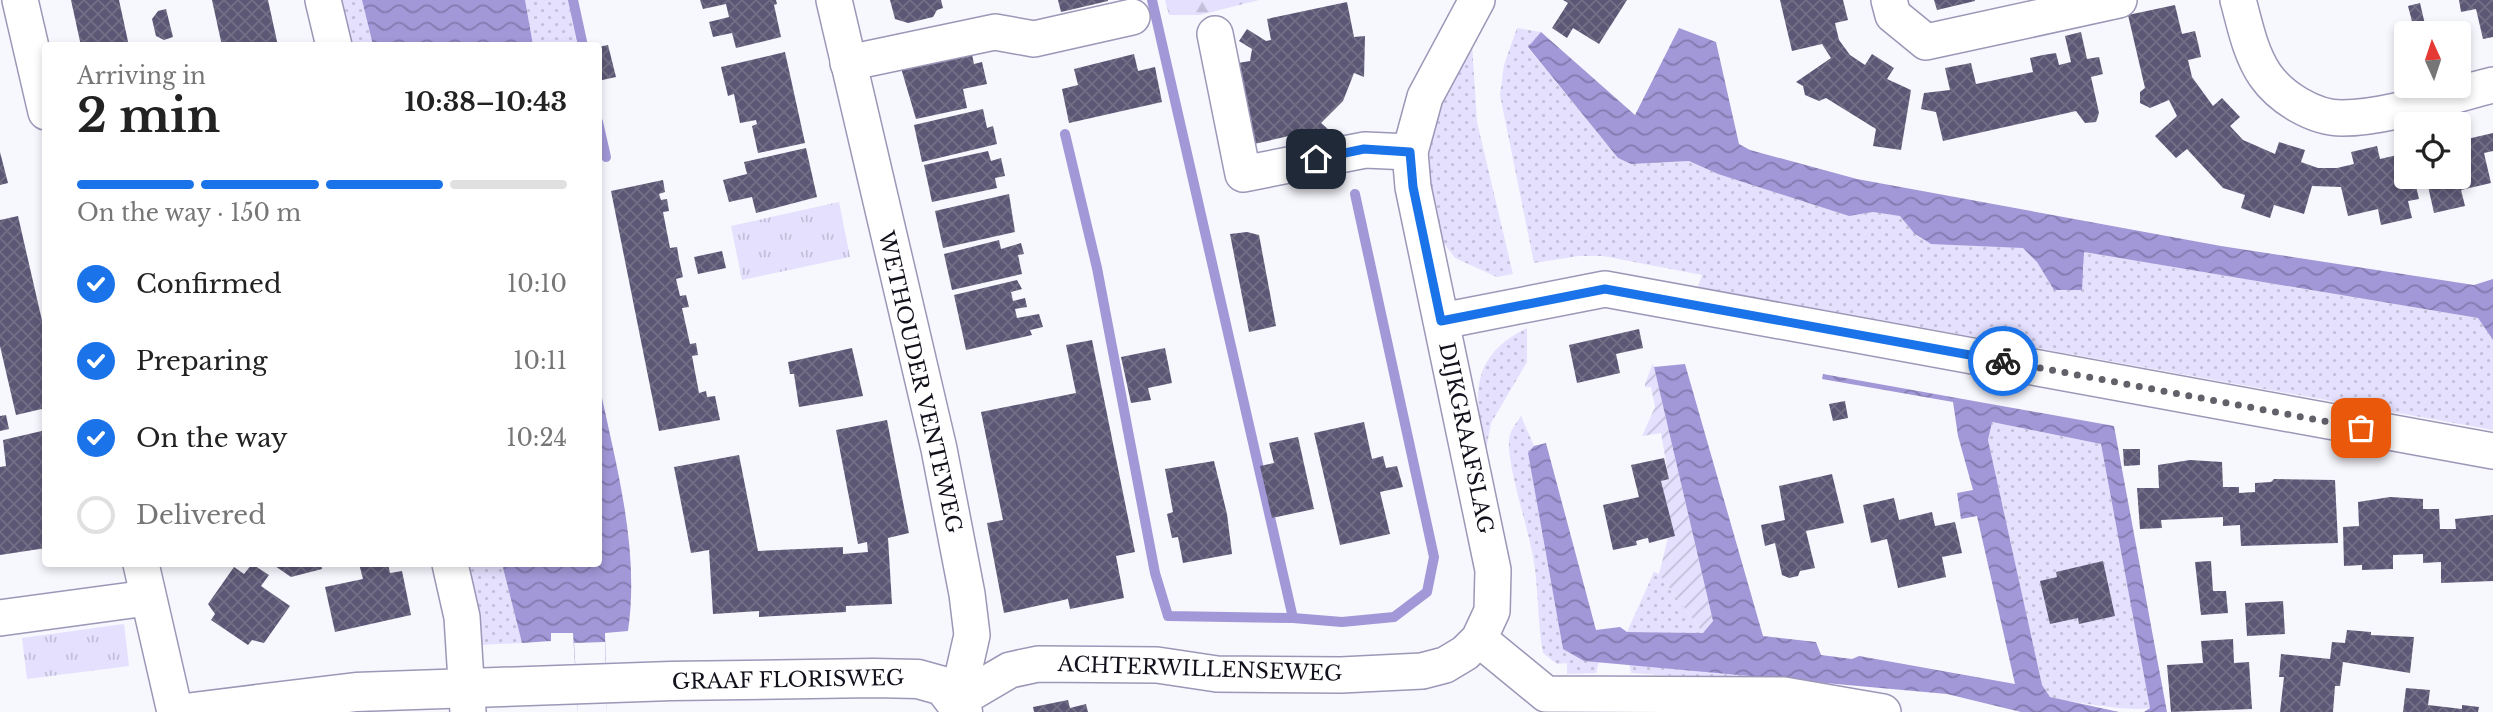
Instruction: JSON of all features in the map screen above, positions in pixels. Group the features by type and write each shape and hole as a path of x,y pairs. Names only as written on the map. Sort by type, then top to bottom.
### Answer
{"main road":[{"name":"GRAAF FLORISWEG","path":"467,700 572,684 918,679 943,686 960,706"},
{"path":"193,712 356,692 467,700"}],"street":[{"path":"20,0 42,95"},
{"path":"323,0 333,42"},
{"name":"WETHOUDER VENTEWEG","path":"834,0 939,449 967,594 972,635 960,706"},
{"name":"DIJKGRAAFSLAG","path":"1478,0 1425,97 1410,152 1413,187 1493,570 1492,611 1479,639"},
{"path":"1889,0 1893,15 1926,42 2119,0"},
{"path":"2238,0 2250,46 2266,76 2289,99 2312,111 2340,118 2375,114 2493,85"},
{"path":"848,63 995,32 1034,39 1132,17"},
{"path":"1215,34 1243,174 1364,149 1410,152"},
{"path":"1441,321 1605,289 2493,452"},
{"path":"142,567 175,712"},
{"path":"451,567 462,617 467,700"},
{"path":"0,618 147,598"},
{"path":"1479,639 1547,703 1784,695 1883,712"},
{"name":"ACHTERWILLENSEWEG","path":"960,706 1010,670 1038,664 1157,665 1217,674 1400,674 1445,665 1465,653 1479,639"}],"green space":[{"path":"333,0 362,0 372,42 342,42"},
{"path":"525,0 568,0 576,42 532,42"},
{"path":"1165,0 1259,0 1200,15 1169,15"},
{"path":"1517,28 1541,32 1528,48 1618,158 1631,164 1689,161 1718,174 1849,216 1873,212 1901,216 1914,233 2024,248 2037,262 2054,290 2084,269 2083,252 2478,318 2493,340 2493,430 1698,287 1702,275 1603,256 1579,256 1534,263 1500,95 1504,65"},
{"path":"1472,43 1477,122 1513,274 1497,277 1455,258 1436,233 1426,145 1440,103"},
{"path":"839,202 850,257 742,280 731,226"},
{"path":"1527,328 1527,362 1491,423 1486,450 1479,412 1480,379 1495,351 1508,339"},
{"path":"1653,363 1713,621 1703,633 1659,574 1668,538 1675,536 1661,481 1669,479 1661,433 1642,436 1655,407 1651,387 1645,387"},
{"path":"1521,416 1534,446 1528,453 1563,649 1584,661 1599,661 1596,673 1567,674 1567,663 1557,664 1543,653 1533,557 1509,451 1511,433"},
{"path":"1991,422 2101,444 2150,708 2116,708 2049,697 2042,685 1988,440"},
{"path":"462,567 503,567 522,643 480,645"},
{"path":"1654,572 1659,574 1703,633 1627,632"},
{"path":"124,624 129,666 27,679 22,638"},
{"path":"1629,662 1823,680 1817,685 1631,673"}],"water":[{"path":"362,0 525,0 532,42 372,42"},
{"path":"1679,28 1716,42 1739,144 1750,150 1857,179 2221,246 2474,285 2493,279 2493,340 2478,318 2084,252 2082,290 2054,290 2037,262 2023,248 1931,244 1914,233 1900,216 1873,212 1849,216 1718,174 1689,161 1631,164 1618,158 1528,47 1541,32 1635,115"},
{"path":"1685,364 1763,636 1816,642 1821,655 1852,659 1859,656 2015,684 1977,516 1961,519 1957,493 1973,490 1958,436 1953,402 1822,379 1823,374 2114,426 2167,712 2144,712 2150,708 2101,444 1992,422 1988,440 2042,685 2050,697 2119,712 2021,712 1947,694 1584,661 1563,649 1528,453 1534,446 1546,443 1596,630 1620,627 1627,632 1703,633 1713,621 1654,367"},
{"path":"602,398 619,476 631,569 628,631 605,633 607,712 578,712 573,633 551,633 551,641 522,643 503,567 602,567"}],"pier":[{"path":"605,642 607,712 578,712 574,643"}],"building":[{"path":"71,0 119,0 128,42 80,42"},
{"path":"212,0 268,0 277,42 221,42"},
{"path":"700,0 776,0 777,4 774,5 781,37 736,48 732,33 713,37 709,22 729,17 726,4 703,9"},
{"path":"890,0 941,0 943,8 937,10 933,17 908,23 895,19"},
{"path":"1058,0 1108,0 1108,1 1061,12"},
{"path":"1563,0 1627,0 1599,44 1573,28 1567,38 1552,28 1568,3"},
{"path":"1780,0 1843,0 1848,20 1835,23 1839,40 1850,55 1865,65 1872,54 1894,68 1887,79 1911,90 1901,150 1873,146 1876,129 1826,98 1819,101 1805,95 1803,86 1796,82 1831,58 1822,44 1792,51"},
{"path":"1934,0 1975,0 1975,1 1937,10"},
{"path":"2459,0 2493,0 2493,37 2483,39 2476,9 2461,12"},
{"path":"1347,2 1354,37 1365,36 1364,77 1354,73 1343,101 1321,123 1329,130 1291,147 1289,136 1254,144 1238,63 1250,61 1252,49 1239,41 1247,29 1266,41 1271,40 1267,19"},
{"path":"2420,3 2424,21 2412,21 2408,6"},
{"path":"2175,5 2182,34 2195,31 2198,43 2201,57 2188,60 2192,77 2213,106 2222,98 2240,117 2230,126 2243,140 2275,154 2279,142 2305,150 2301,162 2318,168 2354,164 2351,152 2377,146 2380,159 2394,156 2394,189 2417,189 2419,199 2408,201 2412,218 2381,225 2378,209 2348,216 2341,187 2312,186 2304,214 2274,205 2270,218 2241,208 2245,195 2223,188 2187,149 2176,158 2155,136 2177,116 2169,100 2150,108 2140,103 2140,92 2145,88 2128,15"},
{"path":"166,9 173,37 164,40 156,36 152,19 158,11"},
{"path":"2081,32 2087,59 2099,57 2103,74 2091,77 2099,113 2096,122 2085,123 2076,111 1943,141 1936,112 1921,109 1924,93 1950,90 1945,68 1971,63 1976,84 2033,72 2030,58 2056,53 2059,65 2071,62 2065,36"},
{"path":"608,45 616,77 602,80 602,46"},
{"path":"970,45 974,64 982,62 987,84 963,89 967,108 916,119 901,68"},
{"path":"785,52 805,143 758,153 752,126 757,124 756,120 740,123 734,94 728,96 721,67"},
{"path":"1134,54 1138,71 1155,67 1162,102 1069,123 1062,89 1078,85 1074,69"},
{"path":"983,109 987,128 993,126 997,144 922,162 914,125"},
{"path":"2493,133 2493,151 2484,153 2491,183 2471,188 2471,138"},
{"path":"806,148 817,197 756,213 752,197 729,202 723,180 747,174 744,162"},
{"path":"988,151 991,161 1001,158 1005,176 995,178 997,188 932,202 924,165"},
{"path":"0,152 8,183 0,185"},
{"path":"663,180 665,192 659,194 661,200 667,199 669,211 663,212 670,248 677,247 683,277 676,279 680,296 686,295 689,307 682,308 690,344 696,343 698,355 692,356 699,393 706,391 707,397 715,396 720,420 659,431 611,191"},
{"path":"2429,189 2465,189 2461,190 2465,206 2434,213"},
{"path":"1009,194 1015,232 943,248 935,211"},
{"path":"18,216 42,321 42,409 16,415 0,346 0,220"},
{"path":"1247,232 1259,235 1276,326 1249,332 1230,234"},
{"path":"999,240 1001,249 1021,243 1024,254 1018,255 1022,274 952,290 944,254"},
{"path":"722,251 726,268 698,274 694,257"},
{"path":"1017,280 1022,289 1011,292 1013,301 1025,298 1027,307 1015,309 1017,318 1039,314 1043,327 1030,330 1032,335 966,350 954,295"},
{"path":"1639,329 1643,348 1616,354 1620,373 1577,383 1569,345"},
{"path":"1092,340 1135,552 1116,556 1124,598 1070,609 1068,599 1004,613 987,523 1003,520 981,412 1076,393 1066,345"},
{"path":"852,348 863,396 799,407 794,374 790,374 788,362"},
{"path":"1165,348 1172,383 1148,388 1151,400 1131,403 1121,357"},
{"path":"1845,401 1848,418 1833,421 1829,404"},
{"path":"6,415 9,429 0,431 0,416"},
{"path":"887,420 909,533 888,538 892,604 846,606 846,612 759,617 759,611 713,614 709,550 691,553 674,467 739,455 758,551 843,547 843,554 868,552 867,542 858,544 836,430"},
{"path":"1364,422 1372,459 1383,456 1386,468 1397,466 1403,487 1380,492 1390,534 1340,545 1314,433"},
{"path":"42,431 42,549 0,555 0,467 6,466 3,440"},
{"path":"1298,437 1314,509 1272,518 1260,466 1274,463 1269,443"},
{"path":"2123,449 2140,449 2140,465 2124,466"},
{"path":"1664,458 1669,479 1661,481 1675,536 1649,543 1648,538 1643,539 1636,541 1637,545 1613,550 1603,505 1639,497 1631,465"},
{"path":"2190,460 2222,462 2223,487 2239,487 2239,493 2255,492 2255,483 2271,482 2274,479 2335,480 2338,543 2241,546 2240,525 2223,526 2223,517 2161,520 2162,528 2140,529 2137,488 2159,488 2158,465"},
{"path":"1214,461 1227,514 1232,554 1183,563 1178,537 1172,538 1167,514 1173,512 1165,469"},
{"path":"1832,474 1844,523 1806,531 1815,568 1800,571 1798,576 1789,578 1782,575 1775,543 1765,546 1761,525 1785,520 1779,486"},
{"path":"2390,497 2423,499 2423,509 2439,509 2440,529 2456,529 2455,519 2493,515 2493,581 2441,583 2441,562 2423,563 2423,554 2393,555 2393,569 2362,570 2362,565 2344,566 2343,527 2359,526 2358,502"},
{"path":"1894,498 1899,520 1932,512 1935,526 1955,522 1962,553 1942,557 1946,577 1898,588 1887,539 1871,543 1863,505"},
{"path":"2103,561 2115,616 2079,624 2078,618 2050,624 2040,581 2057,577 2056,572"},
{"path":"2211,561 2213,591 2226,591 2228,613 2201,615 2195,562"},
{"path":"234,567 244,574 250,567 257,567 269,575 261,586 290,606 264,643 252,640 248,645 211,620 215,614 208,604"},
{"path":"276,567 322,567 322,569 291,577"},
{"path":"360,567 389,567 390,573 402,571 411,615 335,632 325,587 363,579"},
{"path":"2283,601 2285,634 2247,636 2245,603"},
{"path":"2347,630 2371,632 2371,635 2414,637 2410,673 2343,662 2340,686 2335,686 2333,712 2280,712 2284,677 2279,677 2281,654 2330,659 2332,642 2345,643"},
{"path":"2233,639 2234,663 2249,662 2252,709 2171,712 2167,665 2203,663 2201,641"},
{"path":"2406,688 2430,690 2428,705 2462,709 2462,705 2479,707 2478,712 2403,712"},
{"path":"1068,700 1070,708 1086,704 1088,712 1034,712 1033,707"}],"waterway":[{"path":"573,0 582,42"},
{"path":"1152,0 1293,618"},
{"path":"1065,134 1097,268 1155,573 1168,616 1293,618 1342,622 1394,617 1427,592 1434,557 1355,194"},
{"path":"602,140 606,157"}],"way so far":[{"path":"2003,361 2361,428"}],"route":[{"path":"1316,159 1364,149 1410,152 1413,187 1441,321 1605,289 2003,361"}]}
